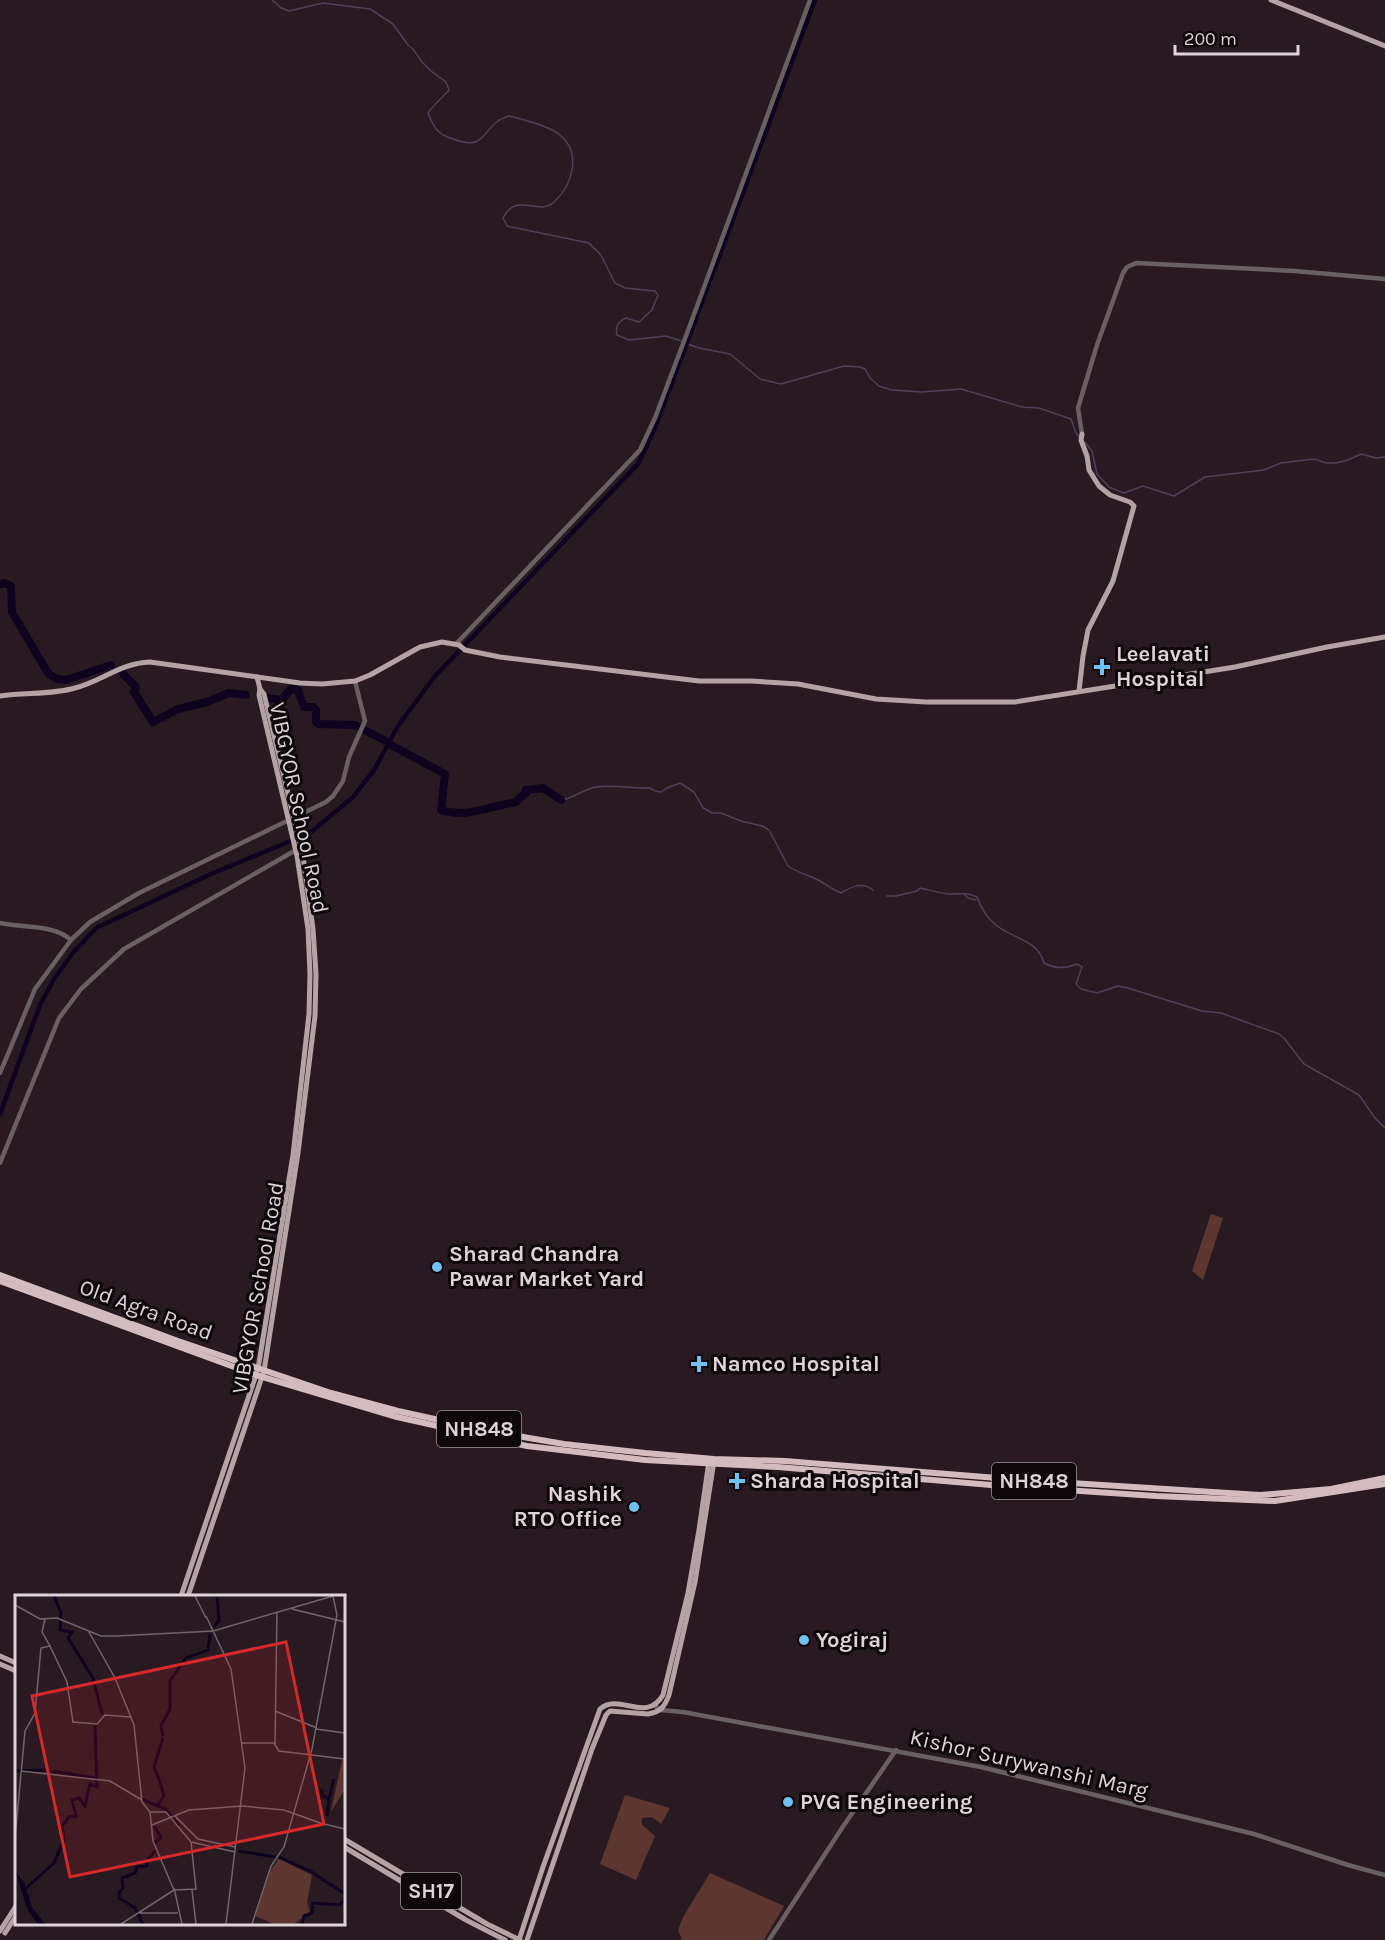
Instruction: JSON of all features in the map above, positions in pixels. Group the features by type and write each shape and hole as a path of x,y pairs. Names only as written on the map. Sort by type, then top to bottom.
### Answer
{"highway":[{"name":"Old Agra Road","path":"0,1275 260,1373 280,1376 398,1411 503,1434 711,1462"},
{"name":"NH848","path":"0,1281 260,1373 397,1417 527,1446 625,1458 756,1464 785,1461 946,1478 1260,1495 1331,1489 1385,1478"},
{"name":"NH848","path":"976,1480 1128,1495 1275,1501 1385,1484"}],"main road":[{"path":"1271,0 1385,46"},
{"path":"1079,691 1088,630 1113,581 1134,506 1130,502 1110,495 1100,486 1089,470 1081,437"},
{"path":"1,696 77,688 136,662 166,663 322,684 355,681 428,644 442,642 458,645 465,650 500,657 699,681 798,684 876,699 1015,702 1236,667 1327,647 1385,638"},
{"name":"VIBGYOR School Road","path":"257,677 259,695 294,828 312,950"},
{"name":"VIBGYOR School Road","path":"188,1595 260,1373 291,1184 309,1014 312,950 306,876 297,845"},
{"name":"VIBGYOR School Road","path":"181,1595 260,1373"},
{"path":"520,1940 600,1708 610,1703 640,1708 654,1705 663,1695 688,1593 711,1462"},
{"path":"527,1940 606,1714 610,1711 648,1714 665,1706 695,1582 711,1462"},
{"path":"0,1656 15,1663"},
{"path":"0,1664 15,1671"},
{"name":"SH17","path":"345,1840 487,1924 520,1940"},
{"path":"345,1848 466,1920 505,1940"},
{"path":"3,1934 15,1908"},
{"path":"3,1934 15,1917"}],"street":[{"path":"458,645 640,450 676,363 810,0"},
{"path":"1081,437 1078,408 1097,345 1127,267 1136,263 1146,263 1295,271 1385,279"},
{"path":"0,1073 35,989 71,940 90,922 139,893 317,808 333,796 343,781 349,757 365,721 355,681"},
{"path":"0,1163 59,1018 81,989 124,949 297,845"},
{"path":"0,923 35,927 64,934 71,940"},
{"path":"654,1705 660,1710"},
{"name":"Kishor Surywanshi Marg","path":"660,1710 683,1712 981,1767 1254,1834 1385,1875"},
{"path":"769,1940 896,1750"}],"shaded area":[{"path":"1211,1214 1223,1218 1203,1280 1192,1271"},
{"path":"625,1795 670,1808 661,1824 652,1817 642,1818 642,1825 655,1836 636,1880 600,1864"},
{"path":"710,1873 784,1906 764,1940 682,1940 678,1930 683,1917"}],"waterway":[{"path":"272,0 281,8 289,11 323,3 370,9 393,24 422,62 446,82 449,90 428,113 432,123 443,135 465,142 473,142 484,136 493,125 509,116 529,121 561,136 567,143 573,160 566,187 549,205 515,206 503,218 507,226 589,243 601,255 615,283 625,288 655,291 658,295 652,310 639,322 626,318 619,322 616,329 617,335 629,340 666,336 681,341"},
{"path":"0,1114 40,1005 54,979 72,954 96,928 211,874 310,833 353,797 374,770 398,726 435,676 638,464 655,428 815,0"},
{"path":"685,343 730,354 760,379 781,384 844,366 865,369 870,378 879,386 892,390 922,392 961,389 1022,407 1039,408 1071,419 1079,437"},
{"path":"1085,442 1092,451 1097,474 1109,487 1124,493 1143,486 1174,496 1205,477 1264,470 1281,463 1314,459 1336,463 1361,454 1376,458 1385,457"},
{"path":"0,584 5,583 11,586 12,612 48,673 57,679 66,680 111,665"},
{"path":"122,673 136,687 134,692 153,722 178,709 207,702 229,693 246,695"},
{"path":"266,698 281,700 291,689 298,690 304,707 313,707 316,710 318,724 355,725 384,740"},
{"path":"391,745 445,774 441,810 456,813 479,811 516,802 526,793 526,790 543,788 561,800"},
{"path":"561,800 596,787 650,788 661,792 680,783 694,792 703,808 712,813 721,813 769,830 788,866 841,893 861,885 873,890"},
{"path":"887,896 917,891 920,888 945,894 973,895 977,897 993,922 1002,930 1030,944 1041,955 1044,963 1056,967 1077,964 1082,967 1076,984 1081,989 1097,993 1118,986 1128,988 1202,1011 1221,1013 1279,1034 1304,1064 1359,1095 1385,1128"},
{"path":"965,895 976,900"}],"place":[{"name":"Leelavati Hospital","path":"1102,667"},
{"name":"Sharad Chandra Pawar Market Yard","path":"437,1267"},
{"name":"Namco Hospital","path":"699,1364"},
{"name":"Sharda Hospital","path":"737,1481"},
{"name":"Nashik RTO Office","path":"634,1507"},
{"name":"Yogiraj","path":"804,1640"},
{"name":"PVG Engineering","path":"788,1802"}]}
